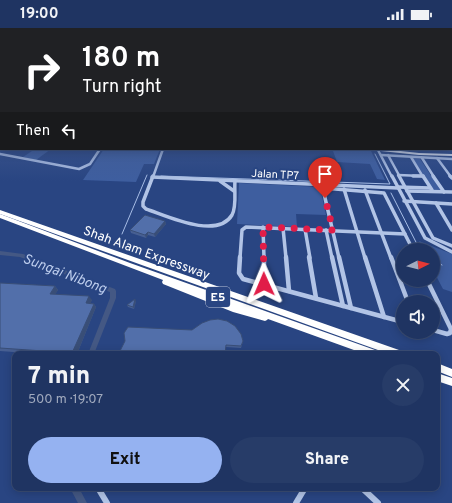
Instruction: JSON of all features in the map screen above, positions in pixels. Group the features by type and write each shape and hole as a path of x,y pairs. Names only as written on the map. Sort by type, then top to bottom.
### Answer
{"highway":[{"path":"0,207 32,223"},
{"name":"Shah Alam Expressway","path":"0,212 392,351"},
{"name":"Shah Alam Expressway","path":"1,217 128,265 170,284 235,310 307,329 367,351"},
{"path":"440,368 452,373"},
{"path":"440,377 452,382"}],"main road":[{"path":"373,150 380,153 452,155"}],"street":[{"path":"0,154 79,169 90,164 99,150"},
{"name":"Jalan TP7","path":"163,150 143,202 143,206 146,209 201,226 211,227 226,222 233,214 235,183"},
{"path":"380,153 425,238 432,244 452,252"},
{"path":"387,153 411,157 452,159"},
{"path":"387,153 433,238 452,246"},
{"path":"406,189 431,189 411,157"},
{"path":"422,158 444,192"},
{"path":"437,158 452,178"},
{"name":"Jalan TP7","path":"153,175 219,180 235,183 243,181 323,187 406,189"},
{"path":"398,175 423,176"},
{"path":"219,180 234,191"},
{"path":"351,308 323,187 380,191 386,194 410,243"},
{"path":"344,189 384,317"},
{"path":"406,189 452,192"},
{"path":"365,190 405,295"},
{"path":"405,202 452,204"},
{"path":"436,203 452,230"},
{"path":"396,320 243,278 239,273 242,230 246,226 405,234"},
{"path":"263,227 264,284"},
{"path":"283,228 289,291"},
{"path":"305,229 316,298"},
{"path":"326,230 343,306"},
{"path":"440,307 451,329 447,334 440,332"},
{"path":"100,491 107,503"},
{"path":"296,503 303,491"},
{"path":"365,491 378,503"}],"shaded area":[{"path":"34,150 50,150 36,160 23,157"},
{"path":"103,150 160,150 154,164 144,164 136,182 83,180"},
{"path":"324,150 371,151 385,180 377,179 370,164 337,162 333,151"},
{"path":"412,158 420,159 441,191 433,191"},
{"path":"239,183 320,187 326,215 296,214 297,227 237,224"},
{"path":"440,249 452,254 452,292 443,289 440,283"}],"building":[{"path":"318,159 324,160 326,164 317,164"},
{"path":"145,215 165,221 154,234 148,232 145,235 130,230"},
{"path":"0,283 55,286 50,294 89,296 86,303 94,304 73,351 43,351 0,348"},
{"path":"135,299 133,307 127,305"},
{"path":"218,319 227,321 235,326 241,334 243,341 241,346 226,345 225,351 120,351 125,341 124,333 128,327 192,330 202,323"}],"waterway":[{"path":"161,176 390,184 375,154"},
{"path":"122,234 147,175"},
{"path":"391,193 416,243"},
{"name":"Sungai Nibong","path":"0,253 21,255 113,291 113,298 92,351"},
{"name":"Sungai Nibong","path":"76,491 83,503"}],"route":[{"path":"264,284 263,227 333,230 325,198"}]}
